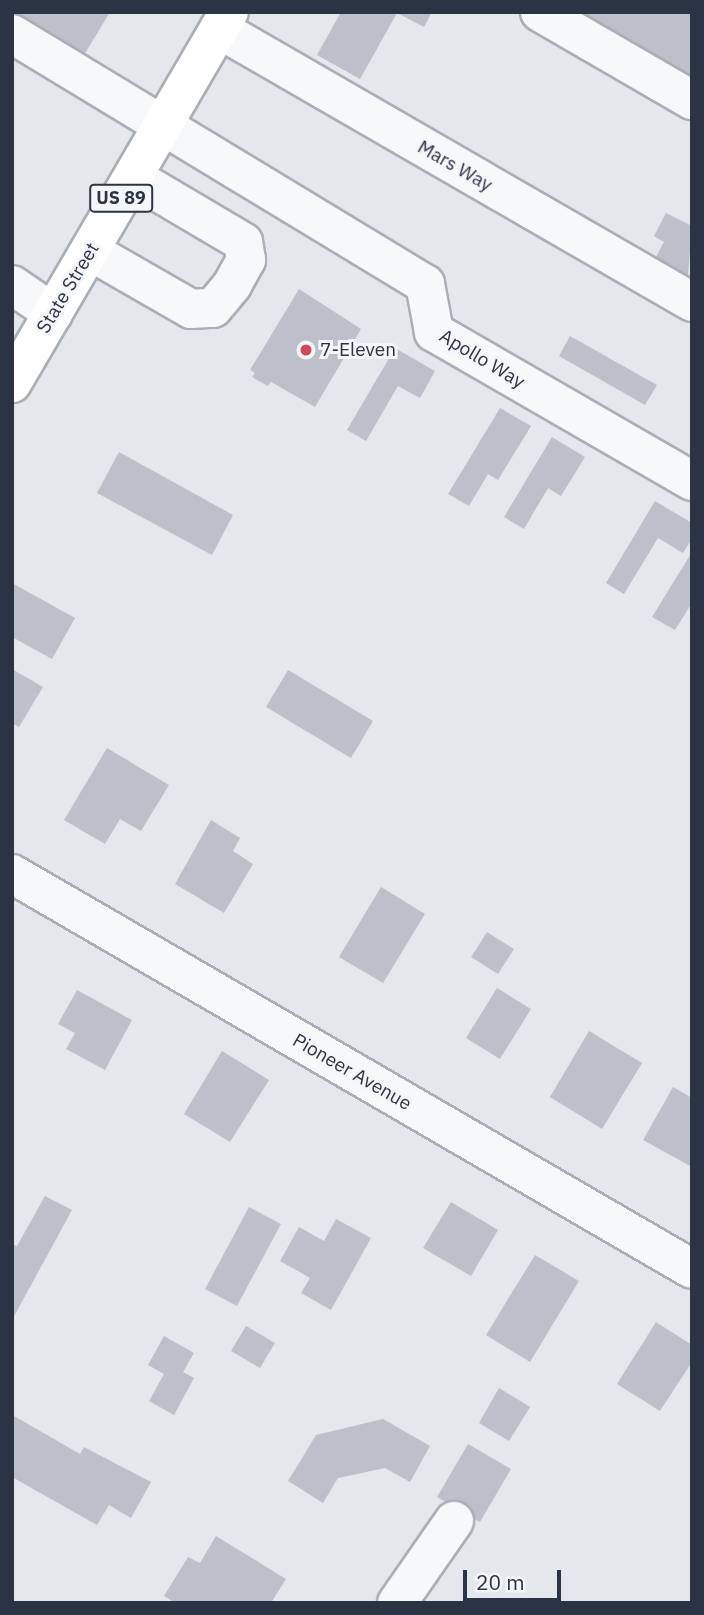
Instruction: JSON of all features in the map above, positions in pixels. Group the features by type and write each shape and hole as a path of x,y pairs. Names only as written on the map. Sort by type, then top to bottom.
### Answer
{"main road":[{"name":"State Street","path":"12,383 224,20"}],"street":[{"path":"540,12 692,100"},
{"name":"Mars Way","path":"224,20 692,302"},
{"name":"Apollo Way","path":"12,34 425,284 434,332 692,481"},
{"path":"90,251 191,309 213,308 232,285 246,260 243,242 134,177"},
{"path":"12,285 53,313"},
{"name":"Pioneer Avenue","path":"12,874 691,1268"},
{"path":"397,1603 454,1521"}],"building":[{"path":"15,12 110,12 84,55"},
{"path":"341,12 432,12 424,27 397,13 360,79 317,55"},
{"path":"554,12 692,12 692,92"},
{"path":"666,213 692,226 688,276 655,259 664,242 654,236"},
{"name":"7-Eleven","path":"299,289 361,329 315,407 271,382 268,386 252,377 255,373 250,370"},
{"path":"570,336 657,385 645,405 559,356"},
{"path":"395,348 435,371 420,398 398,386 366,441 347,430"},
{"path":"500,408 531,426 498,480 488,474 469,506 448,494"},
{"path":"552,437 585,457 561,496 548,488 524,529 504,517"},
{"path":"119,452 233,515 212,555 97,493"},
{"path":"655,501 692,523 692,539 683,553 658,538 624,594 606,583"},
{"path":"692,552 692,603 675,630 652,617"},
{"path":"12,583 75,618 52,659 12,637"},
{"path":"12,669 43,687 19,727 12,723"},
{"path":"288,670 373,721 351,758 266,707"},
{"path":"107,748 169,785 141,831 120,819 105,844 64,820"},
{"path":"211,820 240,838 233,851 253,864 224,913 175,884"},
{"path":"381,887 425,914 383,983 339,957"},
{"path":"487,932 514,949 498,974 471,957"},
{"path":"497,988 531,1009 500,1059 466,1038"},
{"path":"77,990 132,1020 105,1070 66,1049 75,1033 58,1024"},
{"path":"589,1031 642,1063 602,1129 550,1097"},
{"path":"222,1051 269,1080 230,1142 184,1114"},
{"path":"673,1087 692,1098 692,1167 643,1140"},
{"path":"45,1196 72,1210 12,1320 12,1244 17,1246"},
{"path":"451,1202 498,1230 471,1276 423,1248"},
{"path":"249,1207 281,1224 237,1306 205,1289"},
{"path":"336,1219 371,1238 331,1310 301,1293 310,1278 280,1261 299,1227 324,1241"},
{"path":"535,1255 579,1281 530,1362 486,1335"},
{"path":"656,1322 692,1345 692,1362 660,1411 617,1384"},
{"path":"246,1326 275,1343 260,1368 231,1351"},
{"path":"164,1336 194,1353 183,1372 194,1378 174,1415 149,1401 164,1374 148,1365"},
{"path":"499,1388 530,1407 509,1441 479,1423"},
{"path":"14,1416 80,1454 84,1447 151,1482 131,1518 109,1505 97,1525 12,1477"},
{"path":"383,1419 430,1446 410,1482 385,1468 338,1478 323,1503 288,1481 316,1435"},
{"path":"468,1444 511,1469 480,1522 437,1497"},
{"path":"216,1536 286,1579 271,1603 175,1603 164,1596 188,1557 200,1563"}],"place":[{"name":"7-Eleven","path":"306,350"}]}
